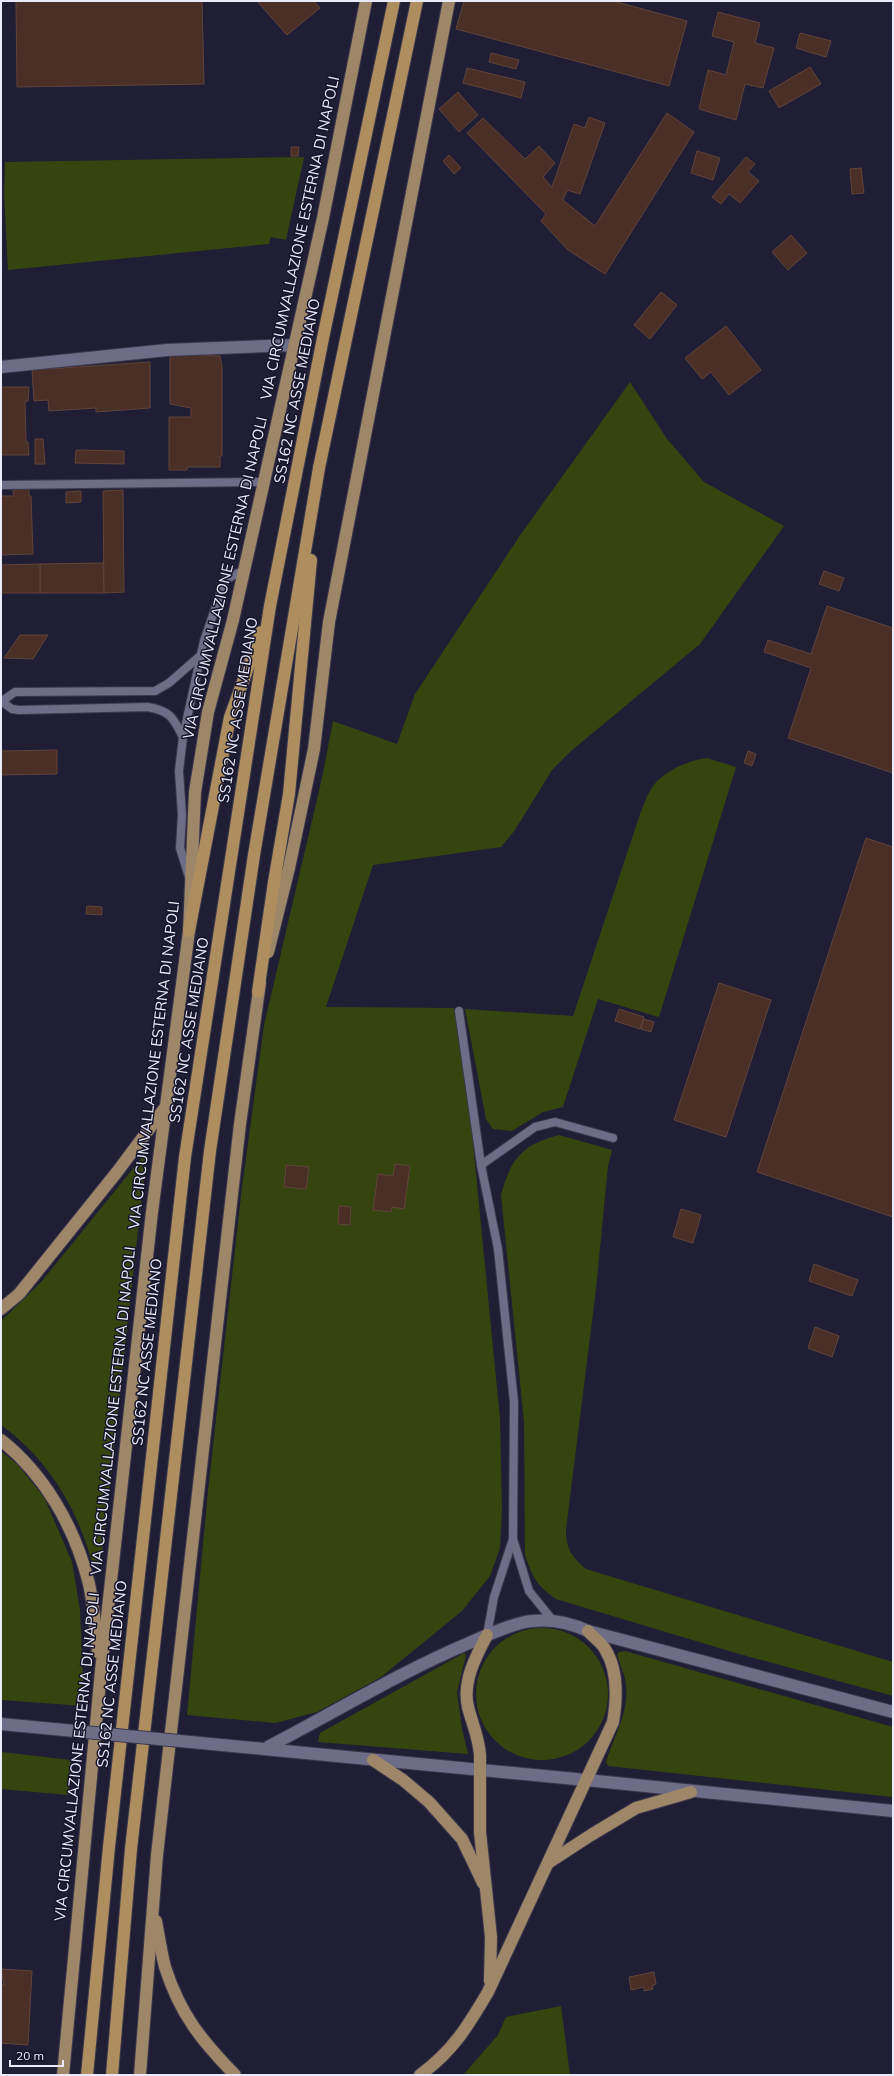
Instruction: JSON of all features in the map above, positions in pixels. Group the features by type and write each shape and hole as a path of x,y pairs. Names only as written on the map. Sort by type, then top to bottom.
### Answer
{"highway":[{"name":"SS162 NC ASSE MEDIANO","path":"87,2075 108,1847 185,1157 270,606 323,338 394,1"},
{"path":"112,2075 131,1849 210,1151 254,855 319,468 417,1"},
{"path":"258,992 274,882 290,794 319,468"},
{"path":"189,931 230,717 270,606"}],"main road":[{"name":"VIA CIRCUMVALLAZIONE ESTERNA DI NAPOLI","path":"63,2075 100,1671 152,1212 189,931 195,792 208,712 233,620 295,345 323,218 366,1"},
{"path":"140,2075 157,1855 240,1124 258,992 290,868 314,749 329,622 449,1"},
{"path":"1,366 167,350 295,345"},
{"path":"1,1309 19,1294 117,1172 167,1104"},
{"path":"1,1440 20,1456 50,1492 74,1542 88,1580 100,1671"},
{"path":"264,1749 325,1718 432,1658 487,1635 531,1621 573,1624 588,1631 893,1712"},
{"path":"420,2075 433,2066 464,2034 488,1992 613,1722 617,1699 615,1677 605,1649 588,1631"},
{"path":"487,1635 476,1657 470,1675 467,1690 467,1705 479,1745 480,1832 492,1937 491,1969 488,1992"},
{"path":"1,1724 893,1811"},
{"path":"372,1760 403,1780 430,1802 462,1839 487,1892"},
{"path":"547,1864 636,1808 691,1792"},
{"path":"153,1904 165,1966 184,2014 206,2046 235,2075"}],"lane":[{"path":"1,485 264,482"},
{"path":"191,884 180,848 182,815 179,771 183,737 201,655 225,580 244,570"},
{"path":"183,737 174,718 162,710 148,708 19,710 12,709 2,701 15,692 155,691 169,683 201,655"},
{"path":"459,1011 481,1165 498,1249 514,1402 513,1539 494,1597 487,1635"},
{"path":"481,1165 535,1127 555,1122 613,1138"},
{"path":"513,1539 529,1590 554,1622"}],"green space":[{"path":"304,157 286,240 271,237 269,244 8,270 4,193 5,162"},
{"path":"630,382 667,439 704,482 784,526 700,644 571,751 552,770 515,830 501,847 373,865 326,1007 454,1008 472,1133 500,1419 502,1509 500,1548 490,1576 462,1611 381,1677 317,1712 275,1723 187,1715 208,1491 242,1187 264,1025 322,778 333,721 397,744 415,694 521,534"},
{"path":"707,758 736,767 659,1017 598,999 563,1107 543,1112 512,1131 493,1129 486,1119 465,1009 573,1016 640,814 649,792 658,780 677,767 692,761"},
{"path":"559,1135 612,1150 608,1166 596,1289 566,1529 567,1542 570,1552 586,1569 893,1662 893,1696 736,1653 556,1599 540,1585 530,1570 525,1555 524,1422 501,1195 509,1172 520,1155 535,1144"},
{"path":"144,1155 146,1159 101,1562 97,1566 93,1566 79,1525 59,1487 34,1454 1,1425 1,1321 42,1281"},
{"path":"1,1451 17,1464 44,1497 72,1562 80,1610 84,1706 1,1700"},
{"path":"549,1628 561,1630 573,1635 589,1647 601,1663 606,1675 608,1694 606,1713 601,1725 589,1741 573,1753 561,1758 535,1760 523,1758 511,1753 495,1741 483,1725 478,1713 476,1687 478,1675 483,1663 495,1647 511,1635 523,1630"},
{"path":"625,1651 893,1727 893,1797 608,1766 606,1762 623,1715 625,1705 626,1685 624,1674 617,1655 619,1652"},
{"path":"464,1653 466,1655 457,1692 462,1729 468,1754 318,1742 320,1733"},
{"path":"1,1752 71,1760 68,1795 1,1789"},
{"path":"561,2006 570,2075 463,2075 498,2035 506,2017"}],"building":[{"path":"16,1 202,1 204,84 17,87"},
{"path":"257,1 314,1 320,8 287,35"},
{"path":"464,1 613,1 687,21 669,86 456,29"},
{"path":"718,12 760,23 755,43 774,48 763,88 745,84 736,120 699,109 708,70 726,75 734,42 712,36"},
{"path":"800,33 831,41 826,57 796,48"},
{"path":"491,53 519,60 516,69 489,62"},
{"path":"810,67 821,84 779,108 769,91"},
{"path":"467,68 525,82 521,98 463,83"},
{"path":"458,92 478,115 459,132 439,109"},
{"path":"667,113 694,132 605,274 568,250 541,221 546,214 467,133 483,118 525,159 539,146 555,163 543,177 552,187 574,124 585,128 589,117 605,123 580,194 567,190 563,200 595,226"},
{"path":"291,147 299,147 298,156 291,156"},
{"path":"697,151 720,158 713,180 691,173"},
{"path":"449,155 461,168 454,174 443,161"},
{"path":"746,157 755,164 748,172 759,181 740,203 729,194 721,204 712,197"},
{"path":"861,168 864,193 852,194 850,169"},
{"path":"791,235 807,253 788,270 772,252"},
{"path":"661,292 677,305 650,339 634,325"},
{"path":"726,326 761,370 729,395 711,372 702,379 685,358"},
{"path":"170,354 220,356 222,367 222,456 220,456 220,467 187,467 187,470 169,470 169,417 191,417 191,408 170,404"},
{"path":"150,362 150,408 96,412 96,408 49,411 48,400 34,401 32,370"},
{"path":"1,387 29,387 28,401 25,401 26,442 28,442 29,455 1,455"},
{"path":"35,439 43,439 45,464 35,464"},
{"path":"76,450 124,451 124,464 75,463"},
{"path":"29,489 29,496 31,496 33,554 1,555 1,496 14,496 13,490"},
{"path":"123,490 124,592 104,593 103,491"},
{"path":"81,491 81,502 66,503 66,492"},
{"path":"103,563 104,593 40,593 40,564"},
{"path":"40,564 40,593 1,593 1,565"},
{"path":"824,571 844,578 839,591 819,584"},
{"path":"827,606 893,628 893,773 788,738 811,668 764,652 768,640 811,654"},
{"path":"20,635 48,635 33,659 4,658"},
{"path":"57,750 57,774 1,775 1,751"},
{"path":"748,751 756,754 752,766 744,763"},
{"path":"866,838 893,847 893,1217 757,1172"},
{"path":"87,906 102,907 102,915 86,914"},
{"path":"719,983 771,1000 726,1137 674,1120"},
{"path":"619,1009 644,1017 640,1029 615,1021"},
{"path":"644,1019 654,1022 651,1032 641,1029"},
{"path":"395,1164 410,1166 404,1209 392,1207 391,1212 373,1210 378,1174 393,1176"},
{"path":"286,1165 309,1167 306,1189 284,1187"},
{"path":"339,1206 351,1207 350,1225 338,1224"},
{"path":"681,1209 701,1215 693,1243 673,1237"},
{"path":"814,1264 858,1280 852,1296 809,1281"},
{"path":"815,1327 839,1336 832,1357 808,1348"},
{"path":"1,1969 32,1971 28,2045 1,2043 1,1985 4,1985"},
{"path":"654,1972 656,1984 652,1986 653,1989 644,1991 644,1987 631,1990 629,1977"}]}
